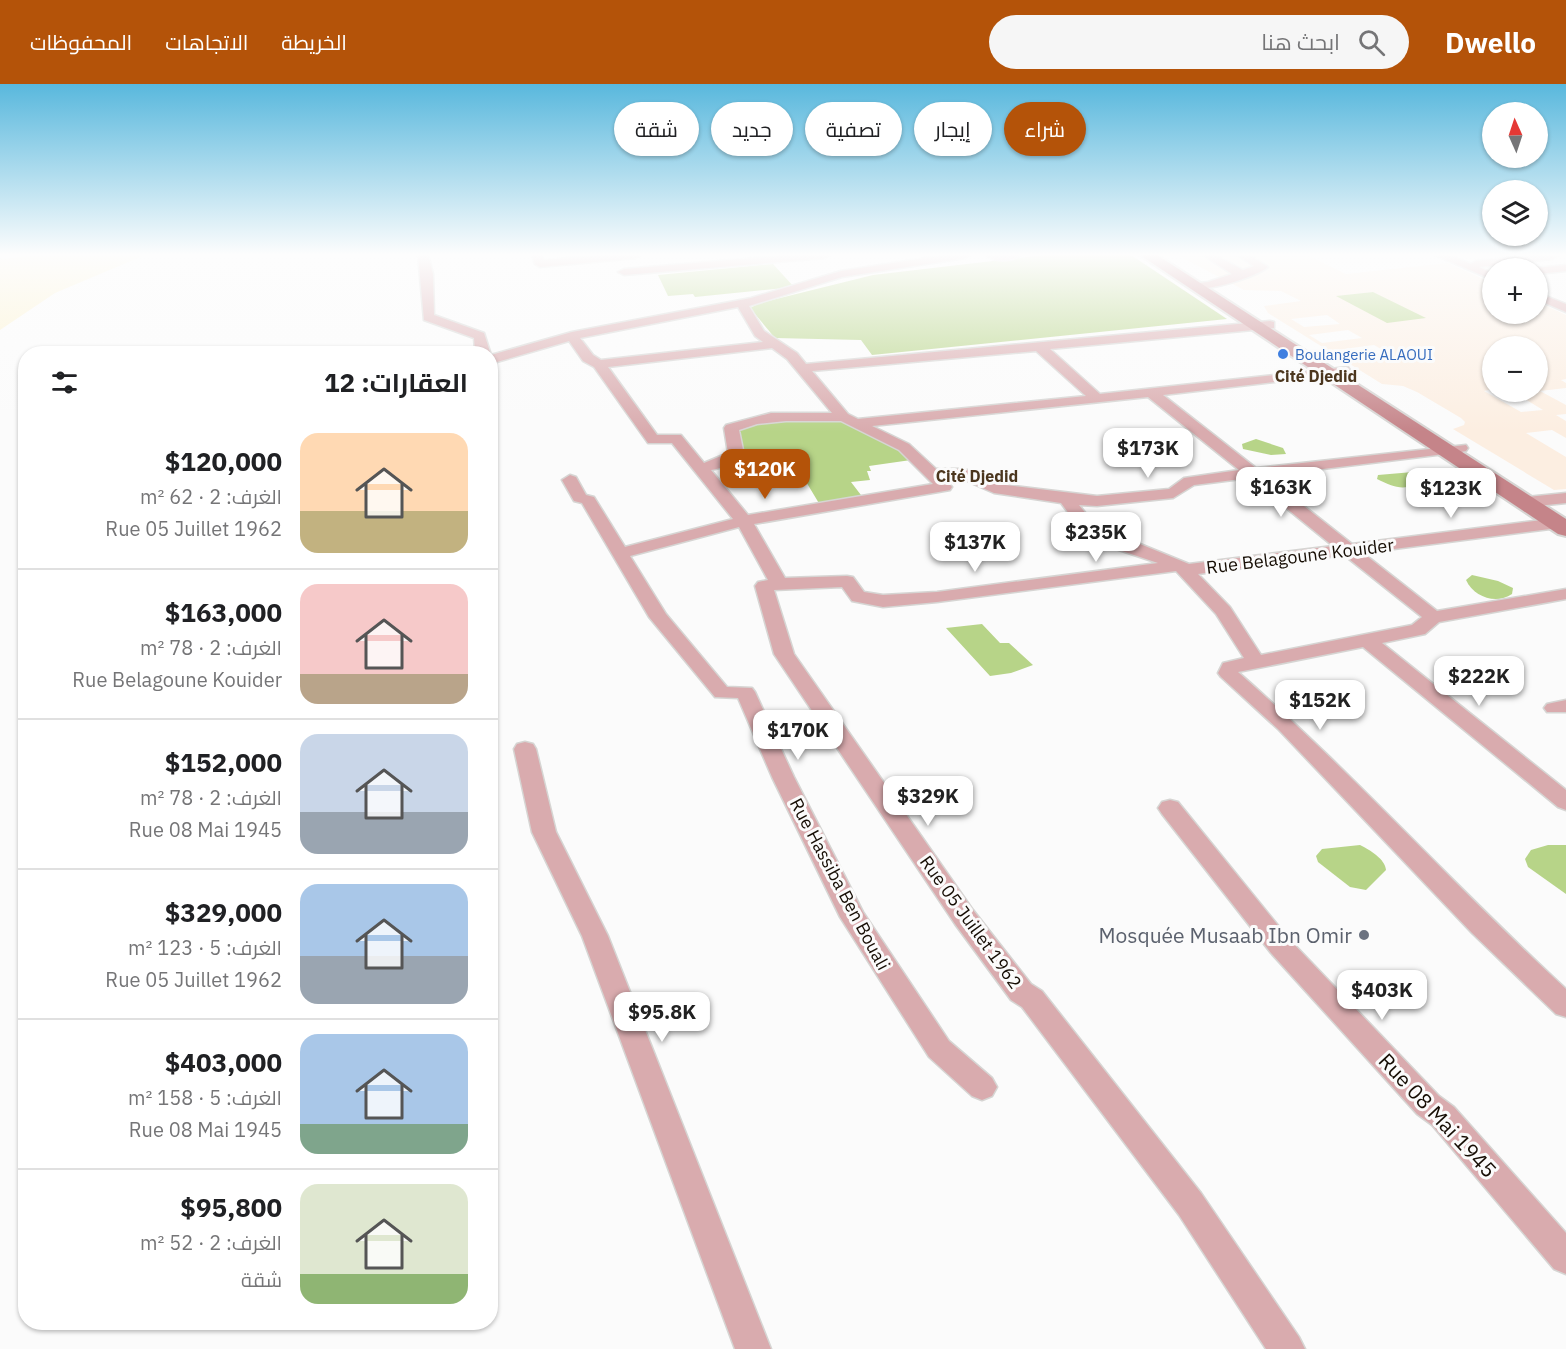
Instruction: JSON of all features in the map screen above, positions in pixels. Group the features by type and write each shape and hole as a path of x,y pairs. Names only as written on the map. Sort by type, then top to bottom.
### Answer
{"street":[{"path":"428,314 428,317 480,336 481,346"},
{"path":"498,358 572,336 684,314"},
{"path":"622,553 744,521 944,487 904,447 850,420 805,368 759,333 748,314"},
{"path":"1245,314 1554,515"},
{"path":"805,368 1263,326"},
{"path":"572,336 588,357 599,364 653,440 676,438 744,521 779,584"},
{"path":"599,364 776,344"},
{"path":"1041,348 1097,399"},
{"path":"701,468 719,464 736,455 731,428 754,419 850,420 1097,399 1335,371"},
{"path":"1151,393 1433,617"},
{"path":"932,474 965,474 994,488 1066,499 1097,501 1173,493 1190,481 1454,448"},
{"name":"Rue Hassiba Ben Bouali","path":"570,480 580,498 588,500 622,553 658,617 722,693 745,692 783,777 853,916 939,1049 982,1087"},
{"name":"Rue Belagoune Kouider","path":"779,584 847,581 858,597 884,602 938,597 1129,572 1349,550 1554,515 1566,498"},
{"path":"1066,499 1090,530 1129,572"},
{"path":"1090,530 1183,568 1222,611 1256,662"},
{"name":"Rue 05 Juillet 1962","path":"779,584 764,586 784,654 964,918 1021,992 1032,999 1190,1204 1287,1349"},
{"path":"1566,594 1433,617 1418,630 1230,667 1228,673 1286,726 1481,926 1566,1006"},
{"path":"1368,641 1566,802"},
{"path":"525,749 544,832 558,865 596,936 753,1349"},
{"name":"Rue 08 Mai 1945","path":"1170,808 1280,946 1428,1105 1443,1116 1566,1258"}],"shaded area":[{"path":"1270,314 1407,314 1423,318 1415,314 1482,314 1482,324 1548,324 1548,314 1566,315 1566,379 1561,380 1566,383 1566,388 1548,390 1548,336 1482,336 1482,402 1503,402 1521,412 1543,410 1530,402 1548,402 1548,395 1566,405 1566,414 1556,415 1566,421 1566,438 1552,430 1526,433 1566,457 1566,489 1554,490 1453,429 1464,425 1465,422 1417,392 1403,386 1382,384","holes":["1327,315 1340,324 1304,327 1291,319","1348,330 1362,338 1322,343 1309,335","1374,345 1388,353 1350,358 1336,350"]}],"green space":[{"path":"755,314 1220,314 1227,319 872,355 861,340 775,338"},
{"path":"1370,314 1418,314 1426,318 1387,323"},
{"path":"769,421 844,421 903,450 911,460 869,466 871,471 867,471 870,480 851,482 864,499 820,505 805,480 809,477 795,456 746,456 746,452 740,450 736,428"},
{"path":"1256,439 1283,448 1286,454 1271,455 1243,449 1242,444"},
{"path":"1413,472 1422,475 1423,479 1411,486 1395,486 1377,479 1378,475"},
{"path":"1472,575 1498,581 1513,588 1512,594 1499,599 1486,598 1474,591 1466,580"},
{"path":"982,624 1000,643 1009,643 1033,665 1011,673 990,676 946,628"},
{"path":"1360,845 1380,859 1386,870 1366,890 1350,887 1318,862 1316,856 1322,849"},
{"path":"1548,845 1566,845 1566,894 1528,867 1525,859 1531,850"}],"sand":[{"path":"0,314 24,314 0,330"}],"place":[{"name":"Boulangerie ALAOUI","path":"1283,354"},
{"name":"Mosquée Musaab Ibn Omir","path":"1364,935"}],"district":[{"name":"Cité Djedid","path":"1316,376"},
{"name":"Cité Djedid","path":"977,476"}]}
